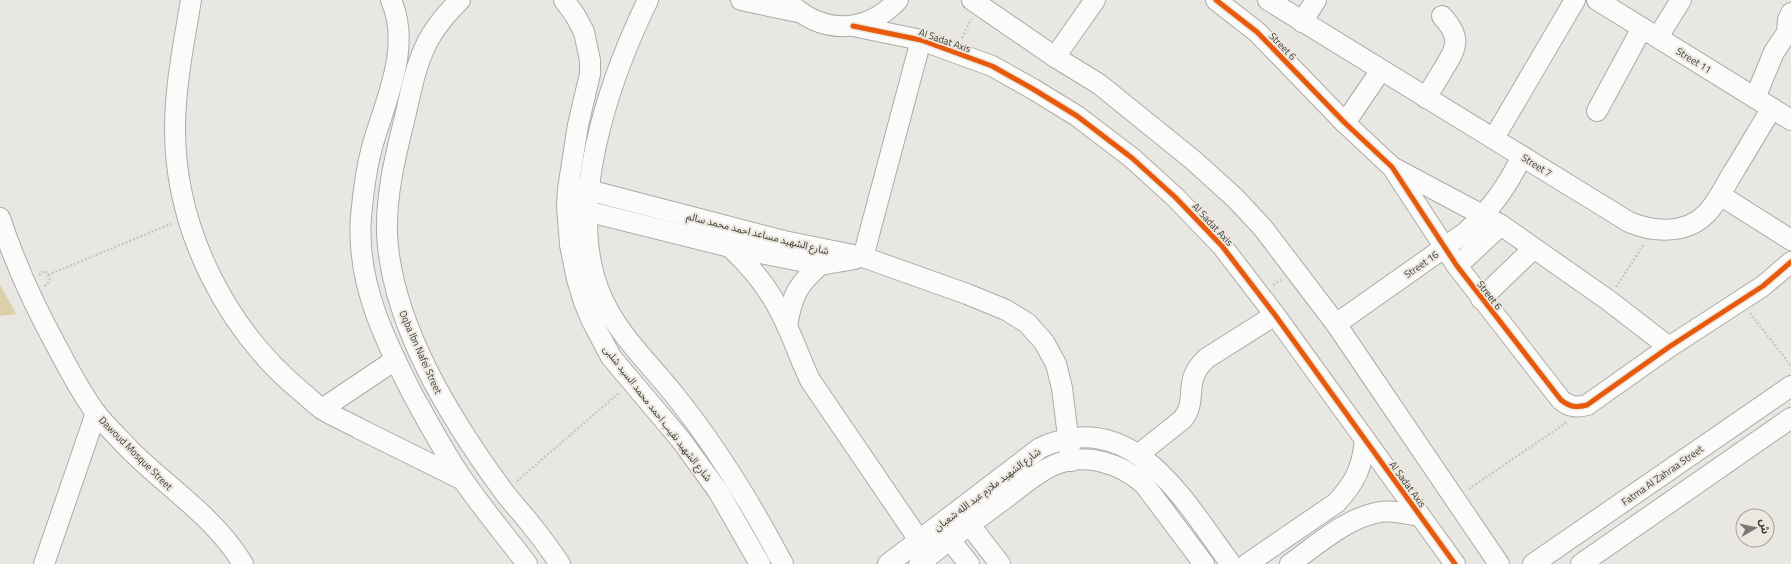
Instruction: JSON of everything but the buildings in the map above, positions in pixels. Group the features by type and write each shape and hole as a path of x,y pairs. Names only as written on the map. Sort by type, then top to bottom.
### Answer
{"street":[{"path":"191,0 177,83 175,130 179,176 188,216 206,266 232,313 254,345 286,379 322,409 463,480"},
{"path":"391,0 398,29 398,57 364,182 361,219 362,256 368,292 380,327 395,360 425,417 463,480 527,564"},
{"name":"Oqba Ibn Nafei Street","path":"460,0 431,34 421,55 395,157 388,195 388,233 392,271 401,308 416,344 448,409 504,492 533,527 560,564"},
{"name":"شارع الشهيد نقيب احمد محمد السيد شلبى","path":"564,0 575,15 584,32 590,60 590,74 578,125 568,198 570,246 577,279 584,302 592,321 612,357 681,440 718,491 760,564"},
{"name":"شارع الشهيد نقيب احمد محمد السيد شلبى","path":"648,0 627,46 610,91 600,130 588,190 587,211 591,258 602,299 623,334 677,398 703,434 767,533 783,564"},
{"path":"740,0 792,6 815,22 834,26 853,26 878,17 898,0"},
{"path":"1055,57 1095,0"},
{"name":"Street 6","path":"1216,0 1257,32 1345,123 1392,167 1457,266 1481,299 1561,400 1568,406 1578,408"},
{"name":"Street 7","path":"1268,0 1629,222 1653,230 1678,229 1692,224 1705,215 1720,195 1763,103 1774,52 1787,33 1788,20 1791,13"},
{"path":"1302,22 1316,0"},
{"path":"1494,138 1575,0"},
{"name":"Street 11","path":"1598,0 1791,120"},
{"path":"1597,111 1650,32 1681,0"},
{"path":"975,2 1055,57 1099,84 1205,170 1235,198 1295,269 1336,324 1499,564"},
{"path":"1426,98 1455,51 1455,38 1451,26 1442,16"},
{"name":"Al Sadat Axis","path":"853,26 921,40 992,66 1033,89 1076,116 1132,158 1175,197 1222,246 1275,315 1455,564"},
{"path":"921,40 863,257 967,294 1006,310 1027,323 1044,342 1056,364 1062,388 1071,461"},
{"path":"1345,123 1381,70"},
{"name":"Street 16","path":"1336,324 1465,233 1484,215 1499,197 1512,177 1522,156"},
{"name":"Street 6","path":"1392,167 1501,225 1533,250 1608,300 1669,347"},
{"name":"شارع الشهيد مساعد احمد محمد سالم","path":"568,198 588,190 784,241 863,257"},
{"path":"1720,195 1791,240"},
{"name":"شارع الشهيد مساعد احمد محمد سالم","path":"568,198 587,211 730,247 820,265 842,263 863,257"},
{"name":"Dawoud Mosque Street","path":"0,218 10,248 28,291 74,380 96,413 131,450 207,521 237,554 243,564"},
{"path":"1457,266 1501,225"},
{"path":"730,247 763,283 787,326 810,380 919,540"},
{"path":"1481,299 1533,250"},
{"path":"1578,408 1587,405 1669,347 1763,286 1791,262"},
{"path":"787,326 790,308 795,293 804,279 820,265"},
{"path":"1140,454 1183,419 1188,413 1190,406 1191,384 1199,364 1275,315"},
{"path":"322,409 395,360"},
{"name":"Fatma Al Zahraa Street","path":"1533,564 1791,386"},
{"path":"44,564 96,413"},
{"path":"1581,564 1791,418"},
{"name":"شارع الشهيد ملازم عبد الله شعبان","path":"888,564 1028,456 1054,442 1068,438 1093,437 1118,442 1140,454 1167,480 1231,564"},
{"path":"1247,564 1336,503 1349,490 1358,475 1363,458 1365,440"},
{"name":"شارع الشهيد ملازم عبد الله شعبان","path":"919,564 970,524 1039,474 1055,465 1087,459 1104,461 1119,466 1134,475 1144,484 1204,564"},
{"path":"1290,564 1347,524 1363,516 1382,512 1400,512 1420,516"},
{"path":"970,524 1000,564"},
{"path":"950,540 969,564"}],"path":[{"path":"956,53 975,2"},
{"path":"48,275 188,216"},
{"path":"1608,300 1653,230"},
{"path":"1259,295 1295,269"},
{"path":"1741,301 1791,366"},
{"path":"504,492 633,381"},
{"path":"1455,499 1563,425 1571,418 1578,408"}],"shaded area":[{"path":"0,284 16,314 0,316"}],"cycle path":[{"path":"1216,0 1257,32 1345,123 1392,167 1457,266 1561,400 1567,404 1576,407 1587,405 1669,347 1763,286 1791,262"},
{"path":"853,26 921,40 992,66 1077,116 1132,158 1175,197 1222,246 1275,315 1455,564"}]}
